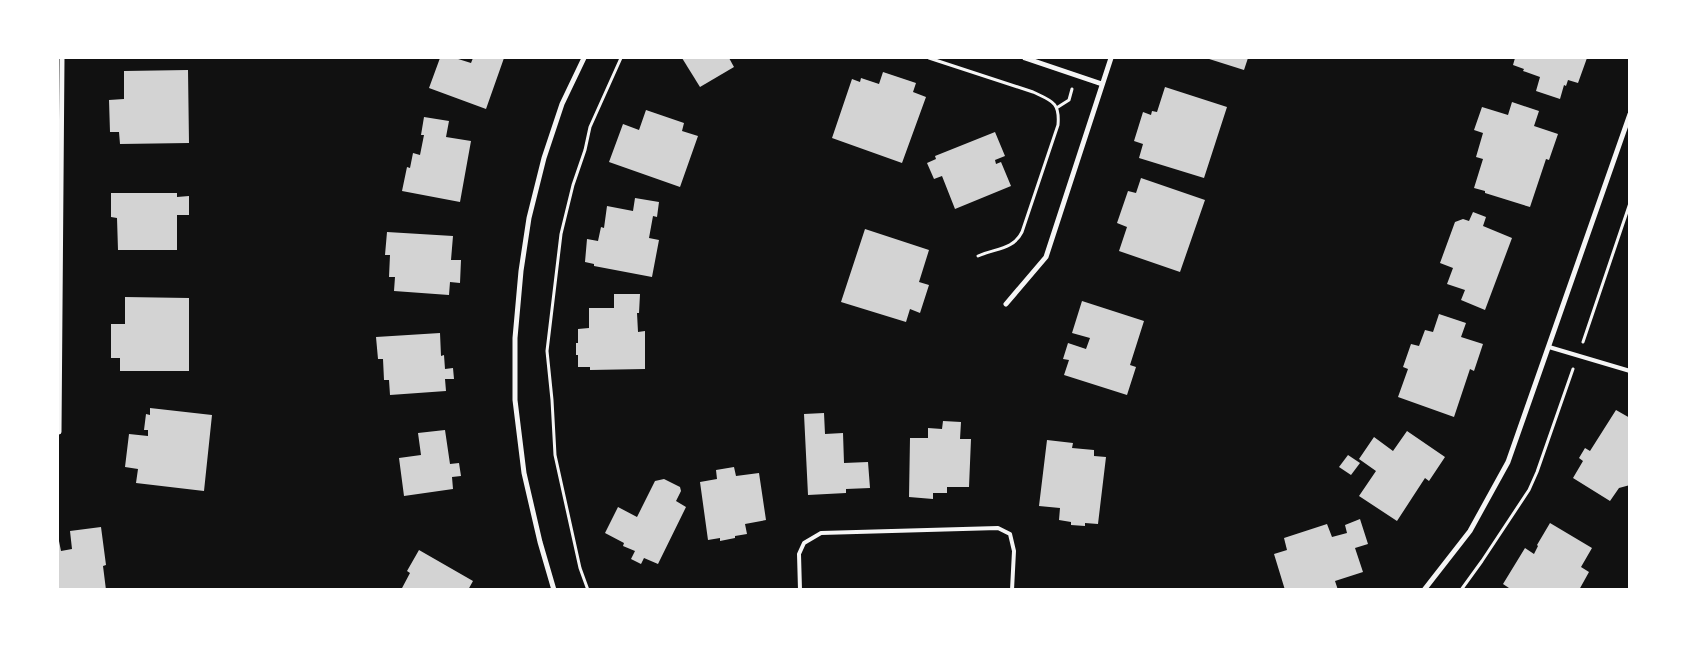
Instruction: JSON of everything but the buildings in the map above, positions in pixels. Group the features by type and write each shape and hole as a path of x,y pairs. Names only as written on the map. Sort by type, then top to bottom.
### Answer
{"street":[{"path":"59,432 62,58"},
{"path":"554,590 540,542 524,473 515,400 515,338 521,271 529,218 544,158 562,104 584,58"},
{"path":"1025,58 1078,74 1102,84"},
{"path":"1006,304 1046,257 1111,58"},
{"path":"1424,590 1470,531 1508,462 1630,114"}],"lane":[{"path":"1549,347 1578,354 1630,371"},
{"path":"800,590 799,554 804,543 821,533 998,528 1010,534 1014,551 1012,590"}],"path":[{"path":"588,590 580,568 555,455 552,390 547,350 561,234 573,185 585,150 590,127 621,58"},
{"path":"929,58 1034,92 1058,107 1058,124 1022,232 1017,241 978,256"},
{"path":"1461,590 1529,490 1537,472 1630,203"}]}
